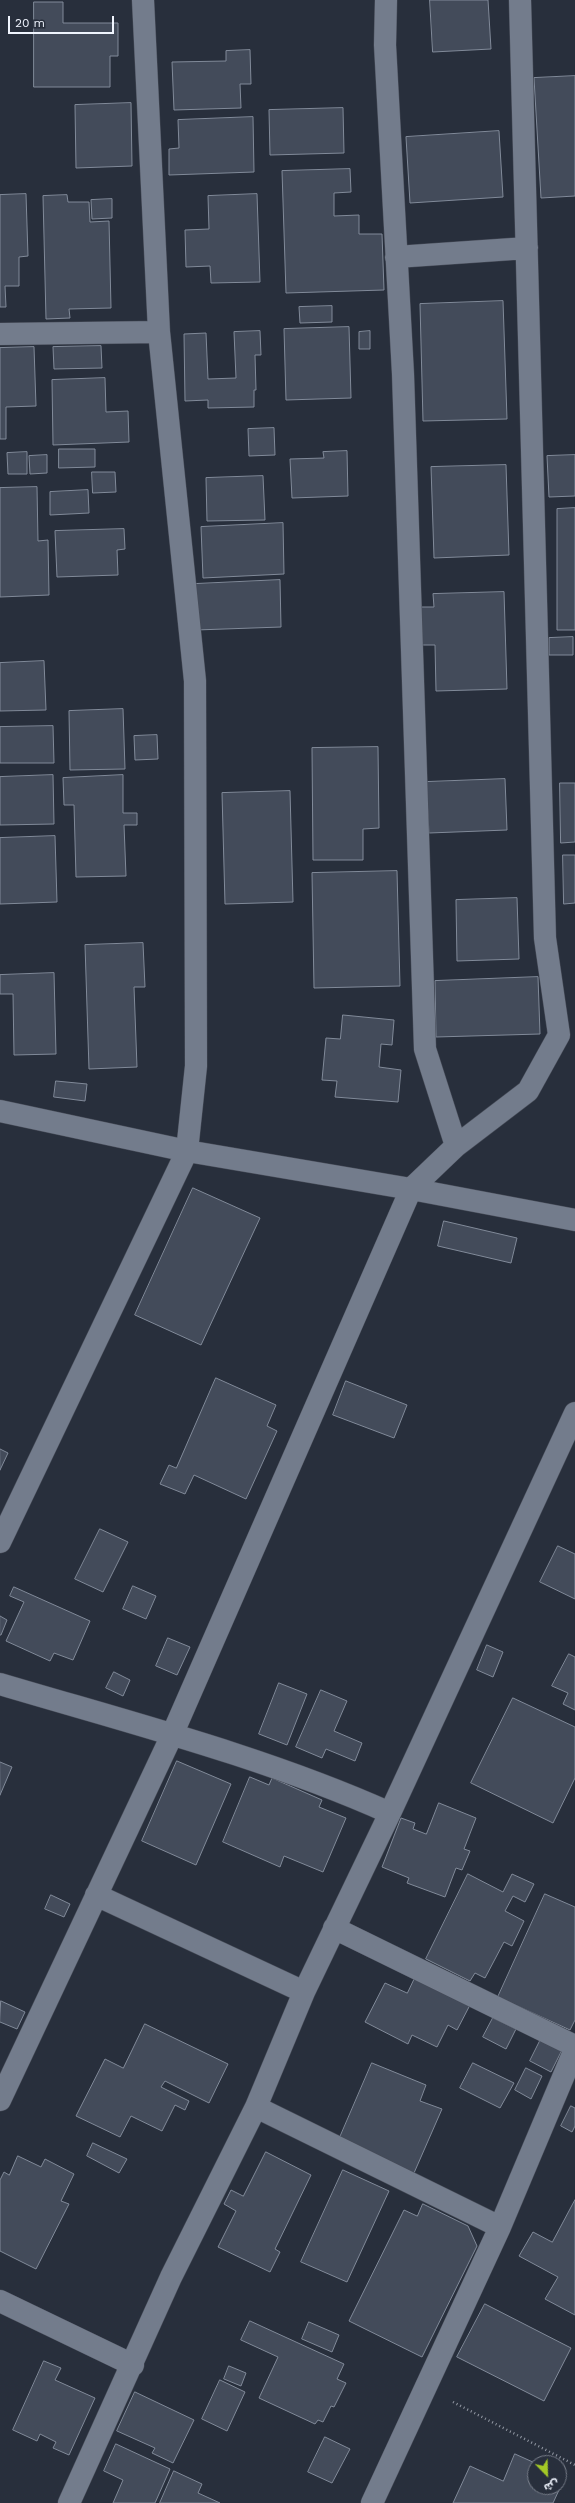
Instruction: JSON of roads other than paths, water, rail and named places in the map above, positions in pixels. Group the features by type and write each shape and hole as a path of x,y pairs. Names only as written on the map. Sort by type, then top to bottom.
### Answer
{"street":[{"path":"0,1542 187,1151 196,1066 195,681 159,332 143,0"},
{"path":"386,0 385,45 403,382 424,1049 456,1146"},
{"path":"0,2100 172,1734 411,1189 456,1146 528,1091 559,1035 545,938 520,0"},
{"path":"396,257 527,248"},
{"path":"0,334 159,332"},
{"path":"0,1111 187,1151 411,1189 575,1220"},
{"path":"69,2503 133,2365 171,2277 256,2107 304,1992 390,1813 575,1413"},
{"path":"0,1684 239,1754 340,1790 390,1813"},
{"path":"96,1895 304,1992"},
{"path":"334,1928 575,2047 500,2227 427,2388 372,2503"},
{"path":"256,2107 500,2227"},
{"path":"0,2301 133,2365"}]}
